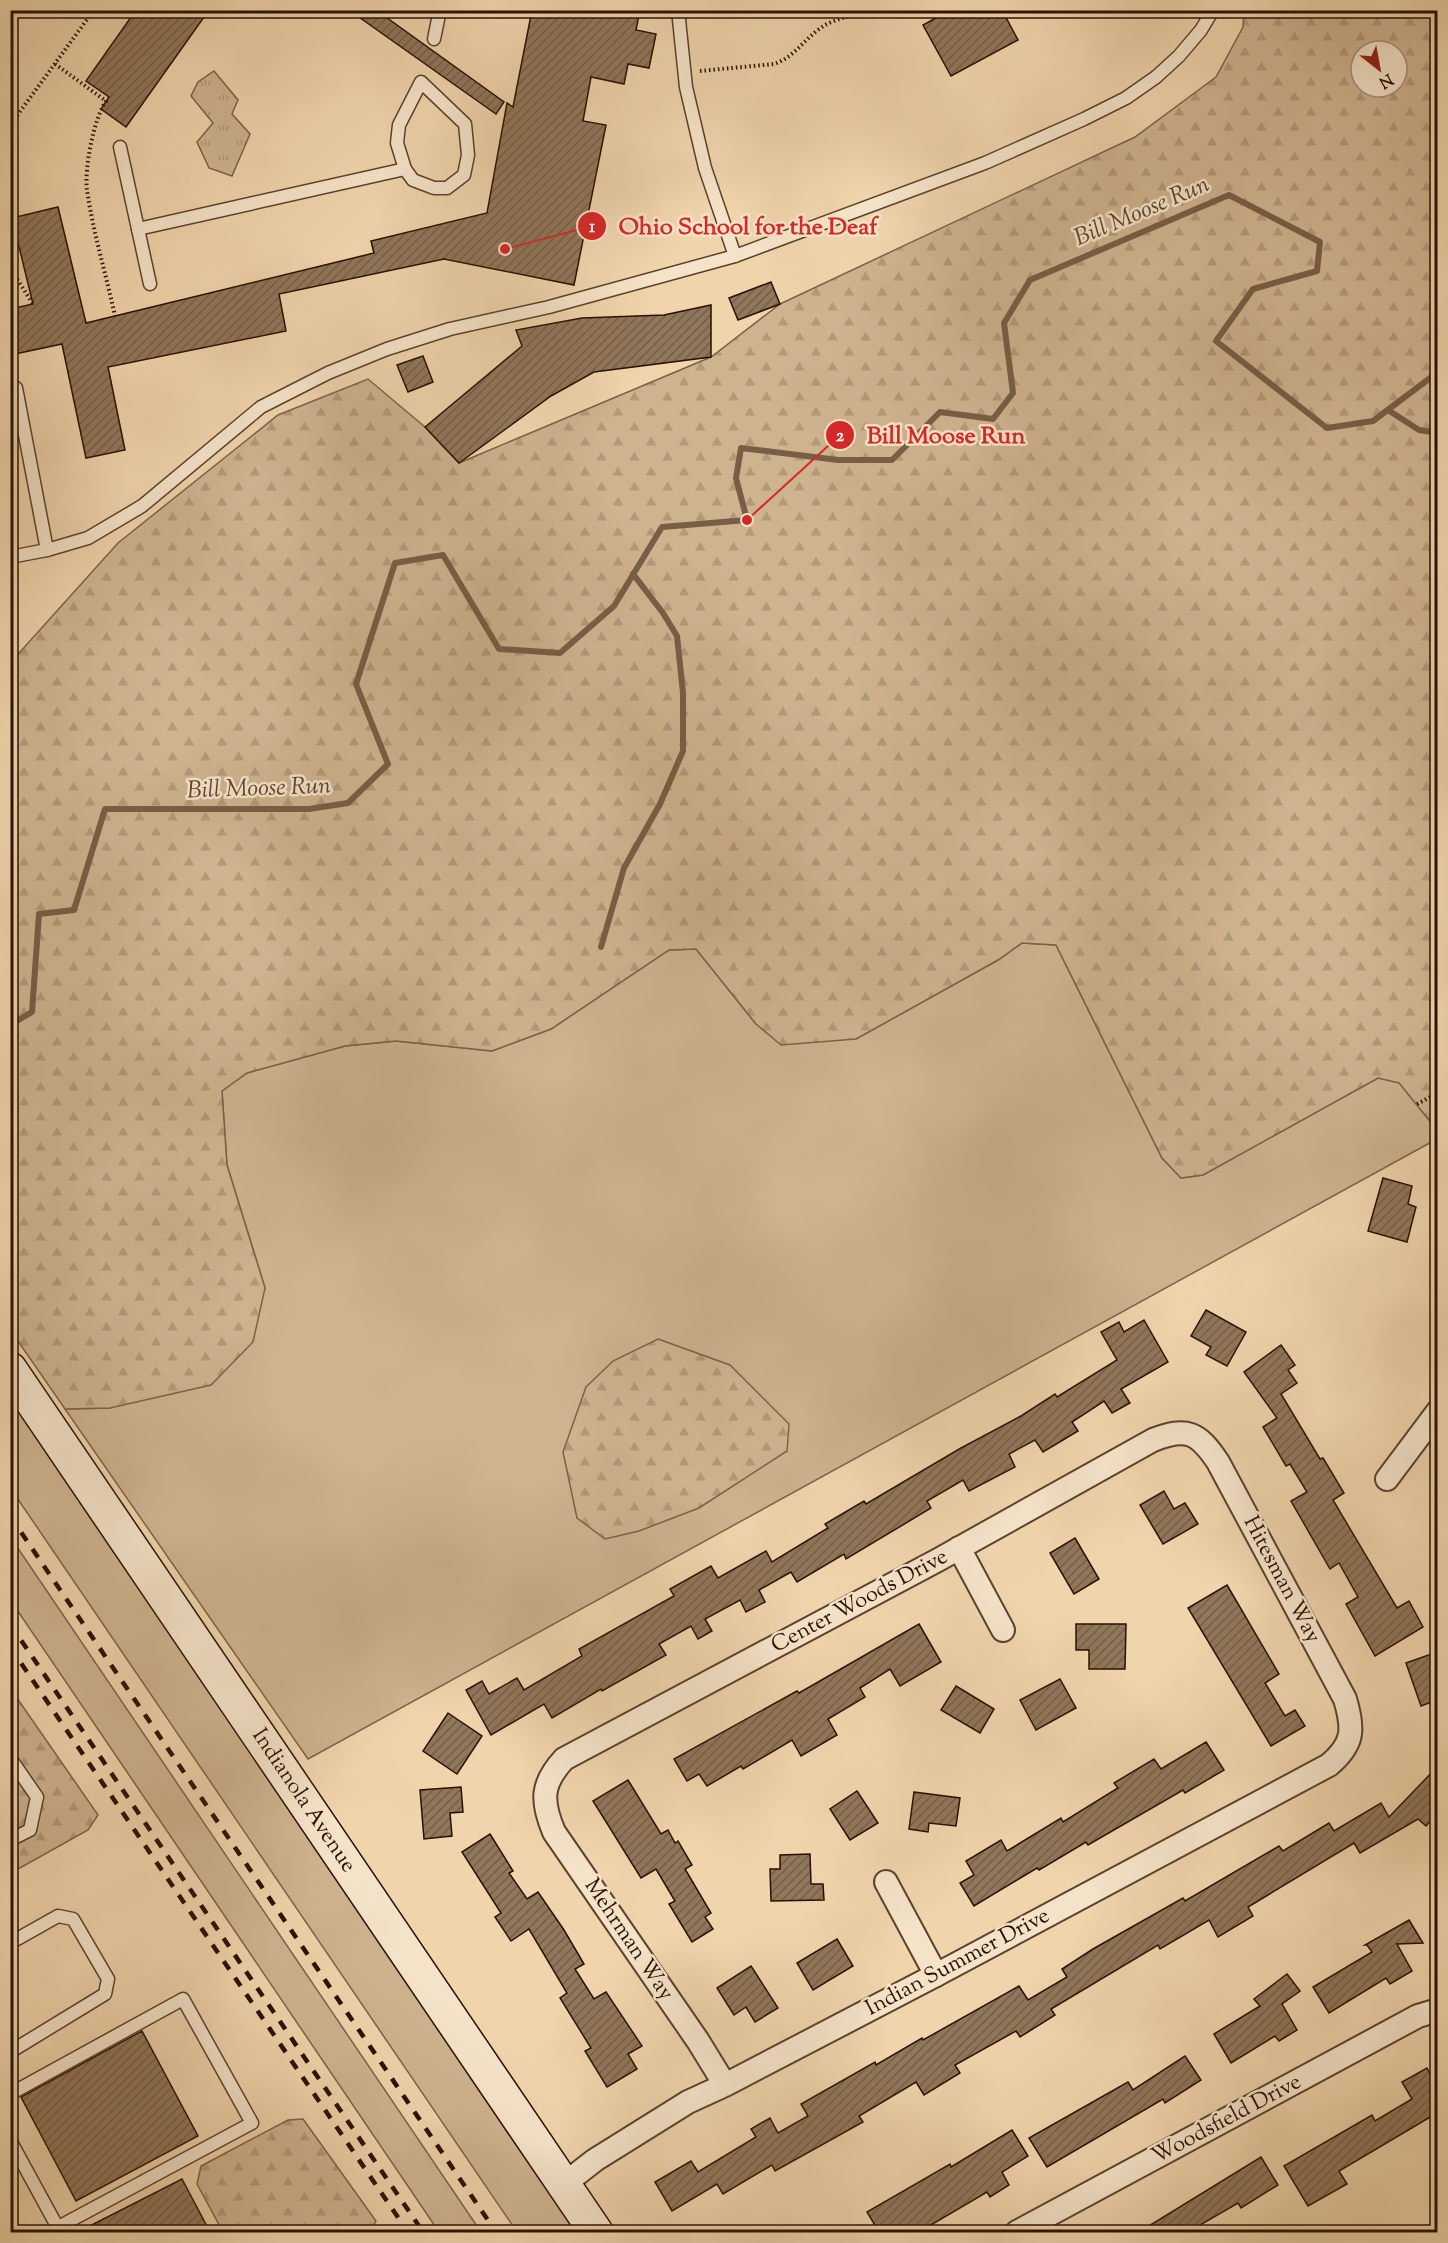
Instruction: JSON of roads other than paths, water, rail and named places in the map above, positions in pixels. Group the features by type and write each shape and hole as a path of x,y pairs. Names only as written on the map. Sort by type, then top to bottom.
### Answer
{"main road":[{"name":"Indianola Avenue","path":"10,1369 596,2232"}],"street":[{"path":"1388,1479 1437,1411"},
{"name":"Center Woods Drive","path":"545,1790 551,1773 564,1759 959,1548 1153,1440 1170,1434 1189,1432"},
{"name":"Hitesman Way","path":"1189,1432 1206,1445 1218,1462 1345,1699 1351,1719 1350,1739"},
{"path":"959,1548 1003,1630"},
{"name":"Indian Summer Drive","path":"563,2185 595,2160 688,2102 936,1975 1329,1765 1342,1754 1350,1739"},
{"name":"Mehrman Way","path":"545,1790 545,1812 554,1832 698,2041 725,2085"},
{"path":"886,1882 936,1975"},
{"name":"Woodsfield Drive","path":"1017,2232 1418,2016 1437,2010"}],"lane":[{"path":"434,39 440,10"},
{"path":"678,10 686,87 705,168 735,256"},
{"path":"10,556 47,550 88,538 142,506 261,407 328,373 387,349 450,329 549,306 735,256 985,163 1084,119 1126,98 1156,77 1186,48 1201,30 1213,10"},
{"path":"420,82 465,124 468,155 464,175 447,188 434,188 413,180 405,170 397,143 399,125 420,82"},
{"path":"120,147 150,284"},
{"path":"138,229 405,170"},
{"path":"15,388 47,550"},
{"path":"10,1758 37,1797 30,1830 10,1840"},
{"path":"10,1943 58,1916 73,1919 108,1979 105,1994 11,2052"},
{"path":"10,2094 183,1999 252,2123 54,2230 10,2140"}],"waterway":[{"name":"Bill Moose Run","path":"10,1025 32,1012 39,914 74,910 105,809 309,809 348,803 388,764 356,684 395,563 443,555 499,649 560,653 614,606 662,527 747,520 736,478 741,448 838,460 892,460 940,412 993,419 1013,393 1004,323 1030,280 1229,195 1320,242 1317,271 1253,289 1216,341 1327,428 1373,421 1438,372"},
{"path":"1388,410 1419,430 1438,433"},
{"path":"601,947 624,868 660,804 683,751 683,693 677,636 663,613 633,574"}],"railway":[{"path":"10,1516 496,2232"},
{"path":"10,1624 423,2232"},
{"path":"10,1647 408,2232"}],"place":[{"name":"Ohio School for the Deaf","path":"505,249"},
{"name":"Bill Moose Run","path":"747,520"}]}
